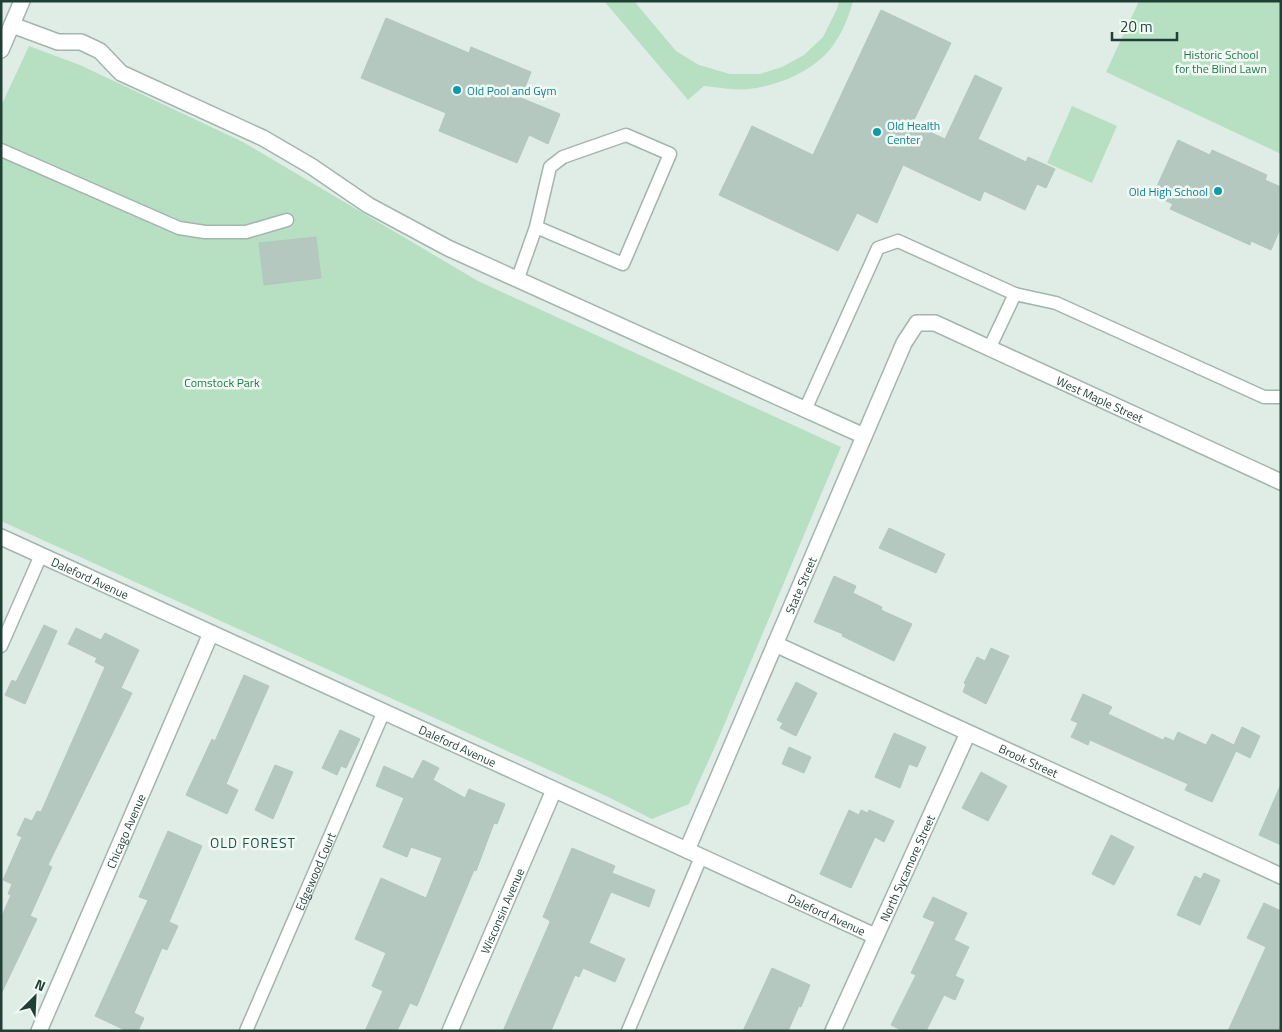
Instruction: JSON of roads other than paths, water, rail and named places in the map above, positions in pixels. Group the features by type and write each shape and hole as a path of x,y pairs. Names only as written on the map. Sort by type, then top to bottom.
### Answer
{"street":[{"path":"1,50 22,1"},
{"path":"12,25 58,42 81,42 100,52 122,73 263,138 311,166 368,205 448,248 864,436"},
{"name":"West Maple Street","path":"917,323 935,323 1281,482"},
{"name":"State Street","path":"687,850 904,343 917,323"},
{"name":"Daleford Avenue","path":"1,537 875,936"},
{"name":"Chicago Avenue","path":"39,1031 211,633"},
{"name":"Brook Street","path":"775,644 1281,876"},
{"name":"North Sycamore Street","path":"833,1031 968,734"},
{"name":"Wisconsin Avenue","path":"450,1031 554,790"}],"lane":[{"path":"518,278 536,227 550,167 562,157 626,135 670,154 623,264 536,227"},
{"path":"1,150 180,228 206,232 246,232 287,220"},
{"path":"805,410 878,248 898,241 1015,294 1056,303 1264,397 1281,397"},
{"path":"989,349 1015,294"},
{"path":"1,646 41,554"},
{"name":"Edgewood Court","path":"246,1031 384,711"},
{"path":"628,1031 701,857"}],"place":[{"name":"Old Pool and Gym","path":"457,90"},
{"name":"Old Health Center","path":"877,132"},
{"name":"Old High School","path":"1218,191"}],"district":[{"name":"OLD FOREST","path":"253,842"}],"park label":[{"name":"Historic School for the Blind Lawn","path":"1221,61"},
{"name":"Comstock Park","path":"222,382"}]}
